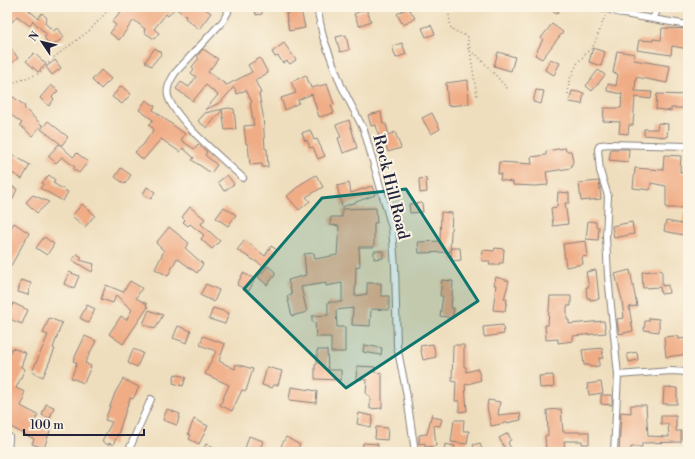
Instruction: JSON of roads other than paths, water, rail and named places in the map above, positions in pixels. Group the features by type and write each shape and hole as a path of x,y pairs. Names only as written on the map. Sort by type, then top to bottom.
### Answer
{"street":[{"path":"228,7 228,12 223,21 175,73 169,83 168,96 186,124 243,178"},
{"name":"Rock Hill Road","path":"317,7 323,37 341,85 364,130 392,228 395,266 397,346 406,391 415,452"},
{"path":"600,7 607,10 688,25"},
{"path":"653,18 659,7"},
{"path":"614,452 618,375 608,276 606,237 608,196 600,171 599,147 609,144 688,146"},
{"path":"618,375 688,372"},
{"path":"128,452 151,399"},
{"path":"8,452 9,437"}]}
